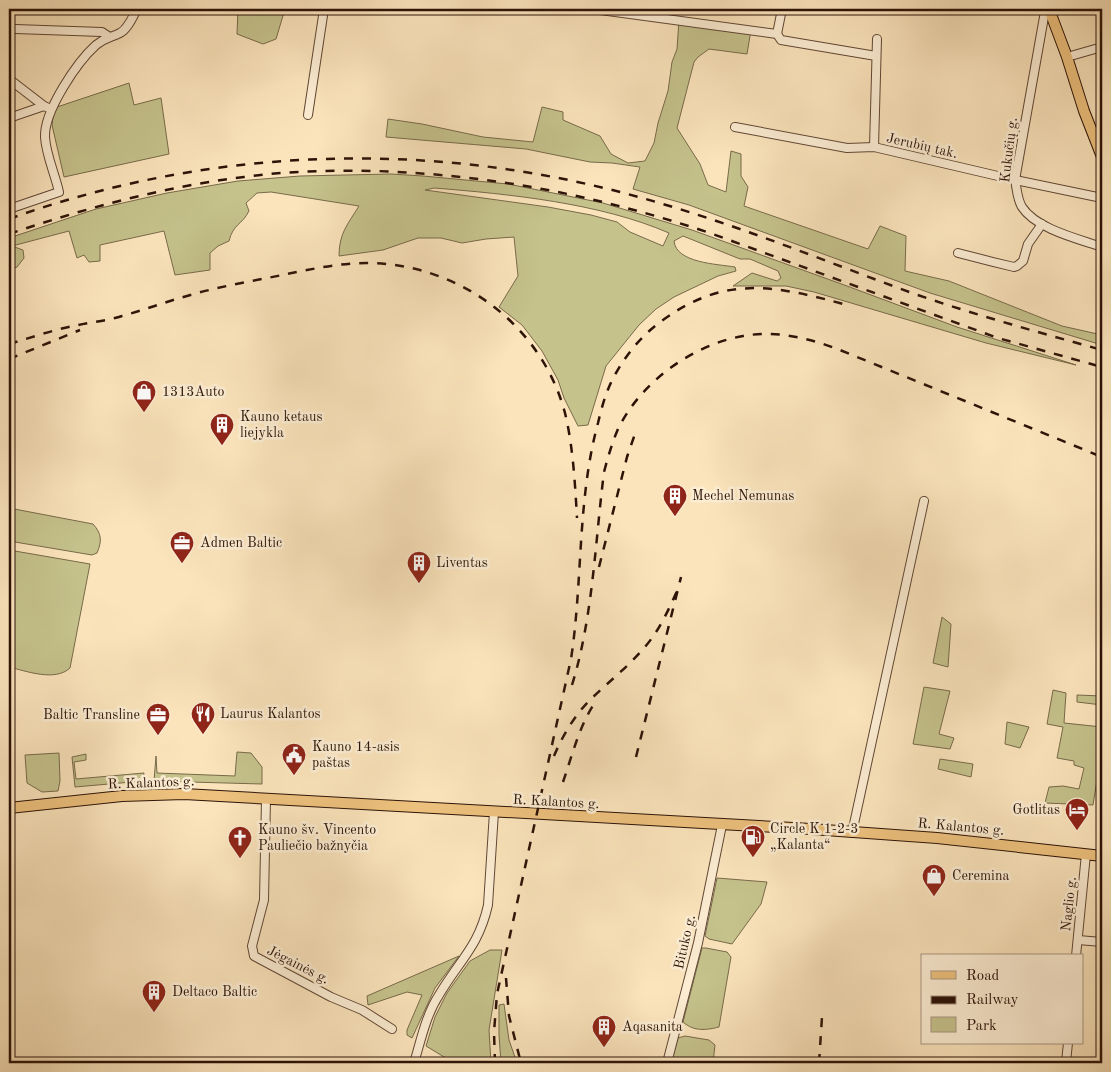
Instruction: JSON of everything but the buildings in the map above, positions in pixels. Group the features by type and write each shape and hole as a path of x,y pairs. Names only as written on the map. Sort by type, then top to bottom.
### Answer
{"main road":[{"path":"1050,10 1084,111 1102,157"},
{"name":"R. Kalantos g.","path":"9,808 146,794 184,794 936,838 1102,856"}],"street":[{"path":"9,209 59,192 47,149 45,128 47,108 85,57 108,36 120,33 125,29 138,9"},
{"path":"308,115 324,9"},
{"path":"593,9 777,34"},
{"path":"782,9 777,34 781,40 876,56"},
{"name":"Kukučių g.","path":"1050,10 1046,12 1044,17 1015,180 1018,197 1023,208 1042,224 1055,231 1102,247"},
{"path":"15,29 102,32 108,36"},
{"path":"874,147 877,39"},
{"path":"1067,57 1102,46"},
{"path":"9,79 47,108"},
{"path":"9,118 47,108"},
{"name":"Jerubių tak.","path":"735,127 847,148 874,147 1102,198"},
{"path":"958,253 1017,266 1022,261 1028,244 1042,224"},
{"path":"852,833 924,501"},
{"name":"Jėgainės g.","path":"266,799 264,900 252,946 254,956 331,997 362,1010 392,1029"},
{"path":"414,1063 432,1007 439,994 471,951 485,918 488,905 494,812"},
{"name":"Bituko g.","path":"667,1063 698,943 722,825"},
{"name":"Naglio g.","path":"1076,954 1086,854"},
{"path":"1078,940 1102,942"},
{"path":"1068,1044 1066,1062 1073,1063"}],"green space":[{"path":"238,9 285,9 276,39 263,44 237,34"},
{"path":"679,20 751,30 747,54 709,49 694,62 677,128 700,164 708,185 726,192 731,151 741,154 741,176 748,187 744,206 868,249 880,226 906,236 905,271 949,281 1062,326 1102,335 1102,345 930,293 689,205 633,189 640,167 590,162 526,149 386,137 388,119 483,137 533,142 542,107 563,112 563,120 600,136 611,154 628,163 645,161 654,143 668,91 672,62 677,49"},
{"path":"129,83 134,105 161,98 169,154 64,177 52,125 54,108"},
{"path":"391,174 423,176 508,184 603,203 692,230 957,327 1076,365 986,343 814,292 786,286 733,286 752,273 777,281 781,278 778,271 750,259 740,259 683,236 674,241 676,248 682,254 698,261 735,267 736,271 718,276 674,297 656,309 639,325 606,366 588,425 578,426 564,398 558,380 542,351 522,325 499,307 518,276 514,237 462,243 441,238 418,238 383,250 339,256 342,235 359,206 271,192 257,193 246,203 249,211 233,231 229,241 218,246 210,253 210,270 175,275 164,231 100,245 100,261 89,262 84,255 77,258 69,231 12,246 23,250 24,258 17,267 9,270 9,238 96,209 167,193 238,181 300,176","holes":["434,188 463,190 584,207 614,214 669,233 663,246 630,232 617,222 591,215 548,207 425,190"]},
{"path":"9,508 93,524 100,538 97,553 92,555 9,541"},
{"path":"9,550 90,564 70,668 64,672 49,675 9,667"},
{"path":"942,617 951,624 948,667 933,663"},
{"path":"924,687 950,691 939,734 954,738 950,749 913,744"},
{"path":"1053,690 1066,693 1064,723 1102,727 1102,749 1093,805 1045,803 1049,787 1063,786 1079,789 1084,768 1074,765 1074,761 1057,758 1063,727 1047,724"},
{"path":"1077,695 1102,696 1102,705 1077,702"},
{"path":"1007,722 1029,727 1020,748 1005,744"},
{"path":"237,752 251,753 262,767 262,784 154,781 156,756 157,773 235,776"},
{"path":"59,753 60,781 58,791 42,792 27,783 25,755"},
{"path":"86,754 86,760 74,762 76,779 144,773 143,781 75,787 72,757"},
{"path":"940,759 973,764 971,777 938,769"},
{"path":"717,878 767,882 761,904 732,944 709,939 705,936"},
{"path":"702,948 727,952 731,957 719,1027 696,1029 683,1022"},
{"path":"490,950 502,950 489,1030 491,1063 454,1063 426,1046 435,1017 447,993 470,961"},
{"path":"459,956 435,988 412,1038 407,1035 407,1030 422,995 407,992 368,1005 367,996"},
{"path":"504,1004 509,1040 517,1063 501,1063 499,1005"},
{"path":"685,1036 709,1040 715,1045 713,1063 671,1063 678,1038"}],"railway":[{"path":"9,219 88,194 168,176 249,164 331,159 413,160 495,168 576,182 656,202 753,234 936,301 1102,350"},
{"path":"9,234 125,200 184,186 244,177 294,172 343,171 420,173 462,177 587,198 669,220 710,233 998,338 1102,367"},
{"path":"9,344 58,330 116,318 212,289 326,267 366,263 400,266 432,274 463,287 491,304 515,326 537,352 553,381 565,413 572,451 577,518"},
{"path":"495,1063 494,1032 497,994 571,659 575,630 583,511 591,452 603,404 610,385 636,344 649,331 686,305 708,296 730,290 752,288 775,289 847,305"},
{"path":"9,359 80,330"},
{"path":"572,685 585,633 604,472 616,434 628,412 654,381 670,368 705,348 724,341 755,334 792,336 816,342 840,350 1102,457"},
{"path":"599,567 627,457 636,431"},
{"path":"636,757 681,577"},
{"path":"554,756 578,713 638,655 654,635 677,591"},
{"path":"563,782 580,732 594,704"},
{"path":"506,978 509,1016 521,1063"},
{"path":"819,1063 822,1017"}],"place":[{"name":"1313Auto","path":"144,413"},
{"name":"Kauno ketaus liejykla","path":"222,446"},
{"name":"Mechel Nemunas","path":"675,517"},
{"name":"Admen Baltic","path":"182,564"},
{"name":"Liventas","path":"419,584"},
{"name":"Laurus Kalantos","path":"203,735"},
{"name":"Baltic Transline","path":"158,736"},
{"name":"Kauno 14-asis paštas","path":"294,776"},
{"name":"Gotlitas","path":"1077,831"},
{"name":"Circle K 1-2-3 „Kalanta“","path":"753,858"},
{"name":"Kauno šv. Vincento Pauliečio bažnyčia","path":"240,859"},
{"name":"Ceremina","path":"934,897"},
{"name":"Deltaco Baltic","path":"154,1013"},
{"name":"Aqasanita","path":"604,1048"}]}
